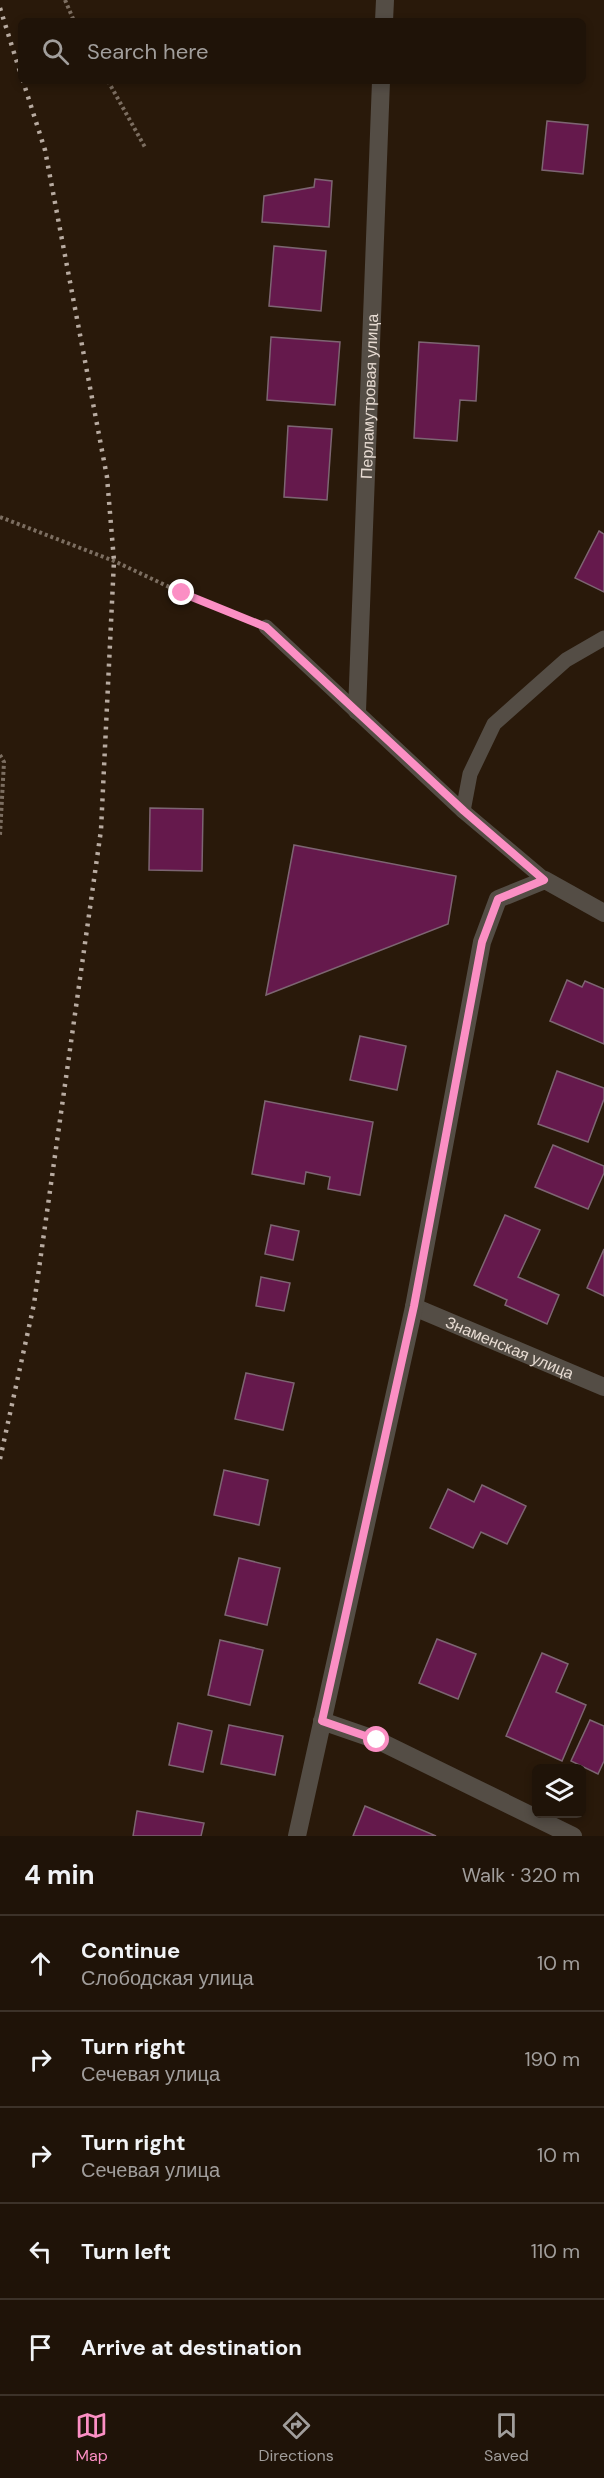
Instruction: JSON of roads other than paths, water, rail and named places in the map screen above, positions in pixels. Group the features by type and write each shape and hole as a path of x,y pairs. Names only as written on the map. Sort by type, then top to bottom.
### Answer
{"street":[{"path":"384,18 385,0"},
{"name":"Перламутровая улица","path":"357,711 381,84"},
{"path":"297,1836 414,1306 482,942 498,899 544,880 604,913"},
{"name":"Знаменская улица","path":"414,1306 604,1387"},
{"path":"322,1721 377,1740 573,1836"}],"lane":[{"path":"266,627 464,811 544,880"},
{"path":"464,811 470,774 495,724 566,660 604,638"}],"railway":[{"path":"0,8 18,65"},
{"path":"0,1459 34,1304 101,830 114,561 107,477 45,150 24,84"}]}
